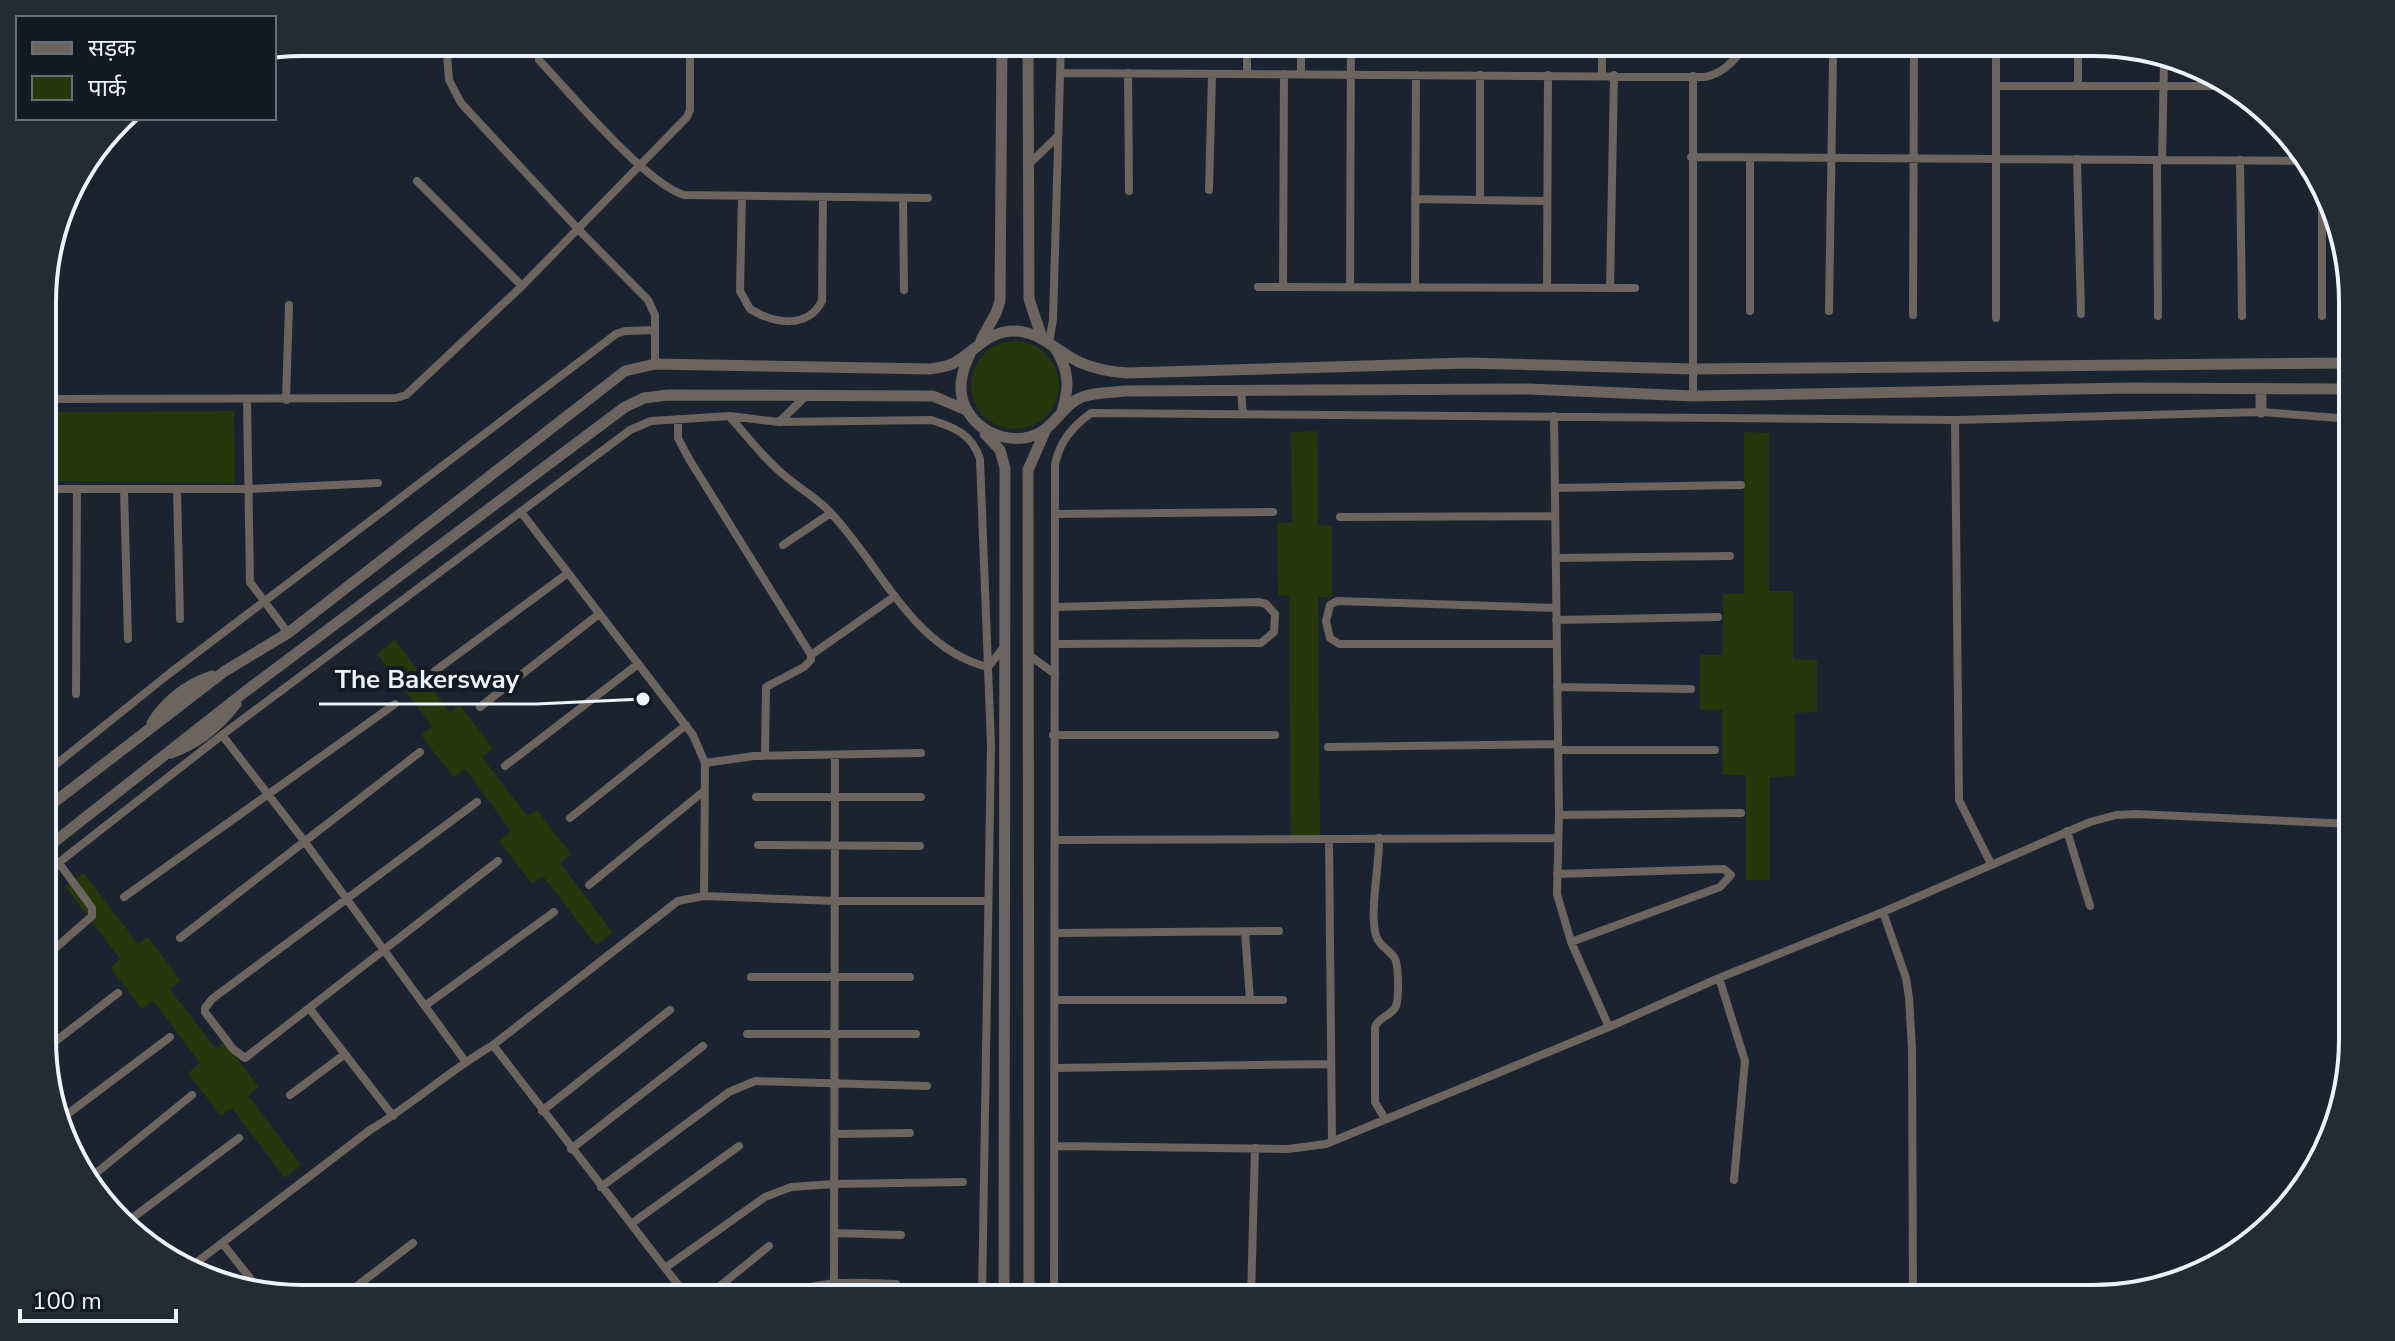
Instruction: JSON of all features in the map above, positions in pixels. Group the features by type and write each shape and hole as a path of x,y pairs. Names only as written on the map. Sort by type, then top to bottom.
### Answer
{"street":[{"path":"447,56 449,80 461,103 648,300 655,315 655,364"},
{"path":"56,399 247,401 396,398 406,395 522,286 687,117 690,110 690,56"},
{"path":"1002,56 1000,301 962,370 960,390 966,410 1000,450 1005,468 1004,1285"},
{"path":"1028,56 1029,299 1068,376 1068,394 1062,411"},
{"path":"1049,343 1053,320 1061,56"},
{"path":"1247,56 1247,74"},
{"path":"1301,56 1301,73"},
{"path":"1350,287 1351,56"},
{"path":"1602,56 1602,75"},
{"path":"1061,73 1715,76 1737,56"},
{"path":"1913,315 1914,56"},
{"path":"1996,56 1996,318"},
{"path":"2078,56 2078,86"},
{"path":"1829,311 1829,158 1833,58"},
{"path":"539,60 639,164 676,193 928,198"},
{"path":"2158,316 2164,67"},
{"path":"1128,73 1129,191"},
{"path":"1209,190 1212,74"},
{"path":"1283,287 1284,74"},
{"path":"1415,288 1416,75"},
{"path":"1480,75 1480,200"},
{"path":"1547,288 1548,75"},
{"path":"1610,288 1614,75"},
{"path":"1693,76 1693,396"},
{"path":"1996,86 2210,86"},
{"path":"1028,165 1057,137"},
{"path":"1691,157 2295,161"},
{"path":"1750,158 1750,311"},
{"path":"2077,159 2081,314"},
{"path":"2240,160 2242,316"},
{"path":"417,181 522,286"},
{"path":"742,196 740,291 750,309 784,323 799,320 813,312 822,301 823,197"},
{"path":"903,198 904,290"},
{"path":"1415,199 1547,201"},
{"path":"2322,213 2322,316"},
{"path":"1258,287 1635,288"},
{"path":"286,400 289,305"},
{"path":"56,765 616,334 655,330"},
{"path":"56,797 148,730 164,705 191,684 225,671 288,633 625,371 655,364 930,369 950,365 994,335 1011,331 1029,333 1101,371 1127,373 1466,363 1692,369 2338,363"},
{"path":"1029,1285 1028,470 1046,429 1079,398 1125,391 1241,390 1528,389 1693,396 2130,388 2338,389"},
{"path":"2261,389 2261,412"},
{"path":"1241,390 1243,414"},
{"path":"56,840 246,691 625,407 644,398 668,395 933,396 966,410"},
{"path":"779,422 806,396"},
{"path":"247,401 250,582 288,633"},
{"path":"1054,1285 1055,464 1057,452 1075,425 1091,413 1955,420 2261,412 2338,418"},
{"path":"730,416 763,455 831,513 915,619 952,653 968,662 988,667"},
{"path":"56,865 222,735 630,430 651,421 730,416 779,422 931,420 953,427 967,435 976,446 980,468 991,745 982,1285"},
{"path":"1554,416 1559,815 1557,894 1571,942 1609,1027"},
{"path":"678,419 678,438 689,459 811,655 811,660 804,667 766,687 765,756"},
{"path":"1955,420 1959,800 1991,864"},
{"path":"978,425 993,435 1011,439 1029,437 1046,429"},
{"path":"56,489 248,489 378,483"},
{"path":"1555,488 1741,485"},
{"path":"76,694 77,489"},
{"path":"124,489 128,639"},
{"path":"177,489 180,619"},
{"path":"521,512 686,725 705,763 704,896"},
{"path":"1055,514 1273,512"},
{"path":"783,545 831,513"},
{"path":"1340,517 1555,516"},
{"path":"1556,558 1730,556"},
{"path":"435,671 568,573"},
{"path":"811,655 895,596"},
{"path":"1556,608 1337,601 1330,605 1326,621 1330,638 1339,644 1557,644"},
{"path":"1055,607 1258,602 1266,604 1275,614 1274,632 1261,643 1055,644"},
{"path":"480,707 599,614"},
{"path":"1556,620 1718,617"},
{"path":"988,667 1004,647"},
{"path":"1029,655 1055,674"},
{"path":"505,766 638,664"},
{"path":"1557,687 1691,689"},
{"path":"124,897 395,704"},
{"path":"570,818 686,725"},
{"path":"222,735 305,842 465,1061"},
{"path":"1053,735 1275,735"},
{"path":"1328,747 1715,750"},
{"path":"180,938 420,752"},
{"path":"705,763 765,756 921,753"},
{"path":"834,1283 835,755"},
{"path":"589,885 704,791"},
{"path":"756,797 921,797"},
{"path":"477,802 212,999 205,1012 233,1049 245,1058 498,861"},
{"path":"1559,815 1741,813"},
{"path":"1056,1146 1288,1149 1332,1141 1883,912 2067,831 2116,815 2338,823"},
{"path":"2067,831 2090,906"},
{"path":"1379,838 1380,866 1373,907 1376,937 1395,958 1397,965 1397,1005 1379,1019 1375,1027 1375,1102 1385,1119"},
{"path":"1056,840 1558,838"},
{"path":"1329,839 1332,1141"},
{"path":"758,845 920,846"},
{"path":"56,948 92,916 92,908 59,863"},
{"path":"1557,874 1724,869 1731,875 1720,887 1571,942"},
{"path":"199,1261 370,1130 465,1061 493,1045 678,901 704,896 835,901 987,901"},
{"path":"426,1005 554,912"},
{"path":"1883,912 1906,978 1909,998 1913,1284"},
{"path":"1055,933 1279,931"},
{"path":"1245,932 1250,1000"},
{"path":"751,977 910,977"},
{"path":"1719,978 1745,1061 1734,1180"},
{"path":"56,1041 118,993"},
{"path":"1055,1000 1283,1000"},
{"path":"310,1009 393,1116"},
{"path":"542,1111 670,1010"},
{"path":"747,1034 916,1034"},
{"path":"68,1114 170,1037"},
{"path":"493,1045 678,1285"},
{"path":"571,1149 703,1046"},
{"path":"290,1095 345,1054"},
{"path":"1055,1068 1330,1064"},
{"path":"601,1187 729,1092 755,1081 927,1086"},
{"path":"96,1173 192,1095"},
{"path":"834,1134 910,1133"},
{"path":"133,1217 239,1138"},
{"path":"631,1224 739,1146"},
{"path":"1251,1284 1255,1148"},
{"path":"665,1268 765,1197 791,1187 963,1182"},
{"path":"834,1233 901,1235"},
{"path":"358,1285 413,1243"},
{"path":"223,1244 251,1279"},
{"path":"721,1285 769,1246"},
{"path":"824,1285 896,1284"}],"green space":[{"path":"1015,341 1040,348 1052,360 1059,385 1052,410 1040,422 1015,429 990,422 978,410 971,385 978,360 990,348"},
{"path":"234,411 235,483 56,481 56,412"},
{"path":"1317,431 1318,525 1332,526 1332,597 1318,597 1320,836 1291,837 1289,596 1278,595 1277,523 1292,523 1291,432"},
{"path":"1744,432 1769,433 1769,591 1793,591 1793,659 1817,660 1817,712 1795,713 1795,776 1770,777 1770,880 1746,880 1746,775 1723,775 1722,710 1700,709 1700,655 1723,655 1723,594 1744,593"},
{"path":"395,640 450,712 460,705 493,748 482,757 527,816 537,810 571,854 560,863 613,933 596,945 543,876 532,884 499,841 511,831 465,769 453,777 421,735 432,726 377,654"},
{"path":"84,873 138,944 148,937 181,980 170,989 215,1048 225,1042 259,1087 248,1096 301,1165 285,1178 232,1108 221,1116 188,1073 200,1063 153,1001 142,1009 110,968 120,959 65,886"}],"place":[{"name":"The Bakersway","path":"643,699"}]}
